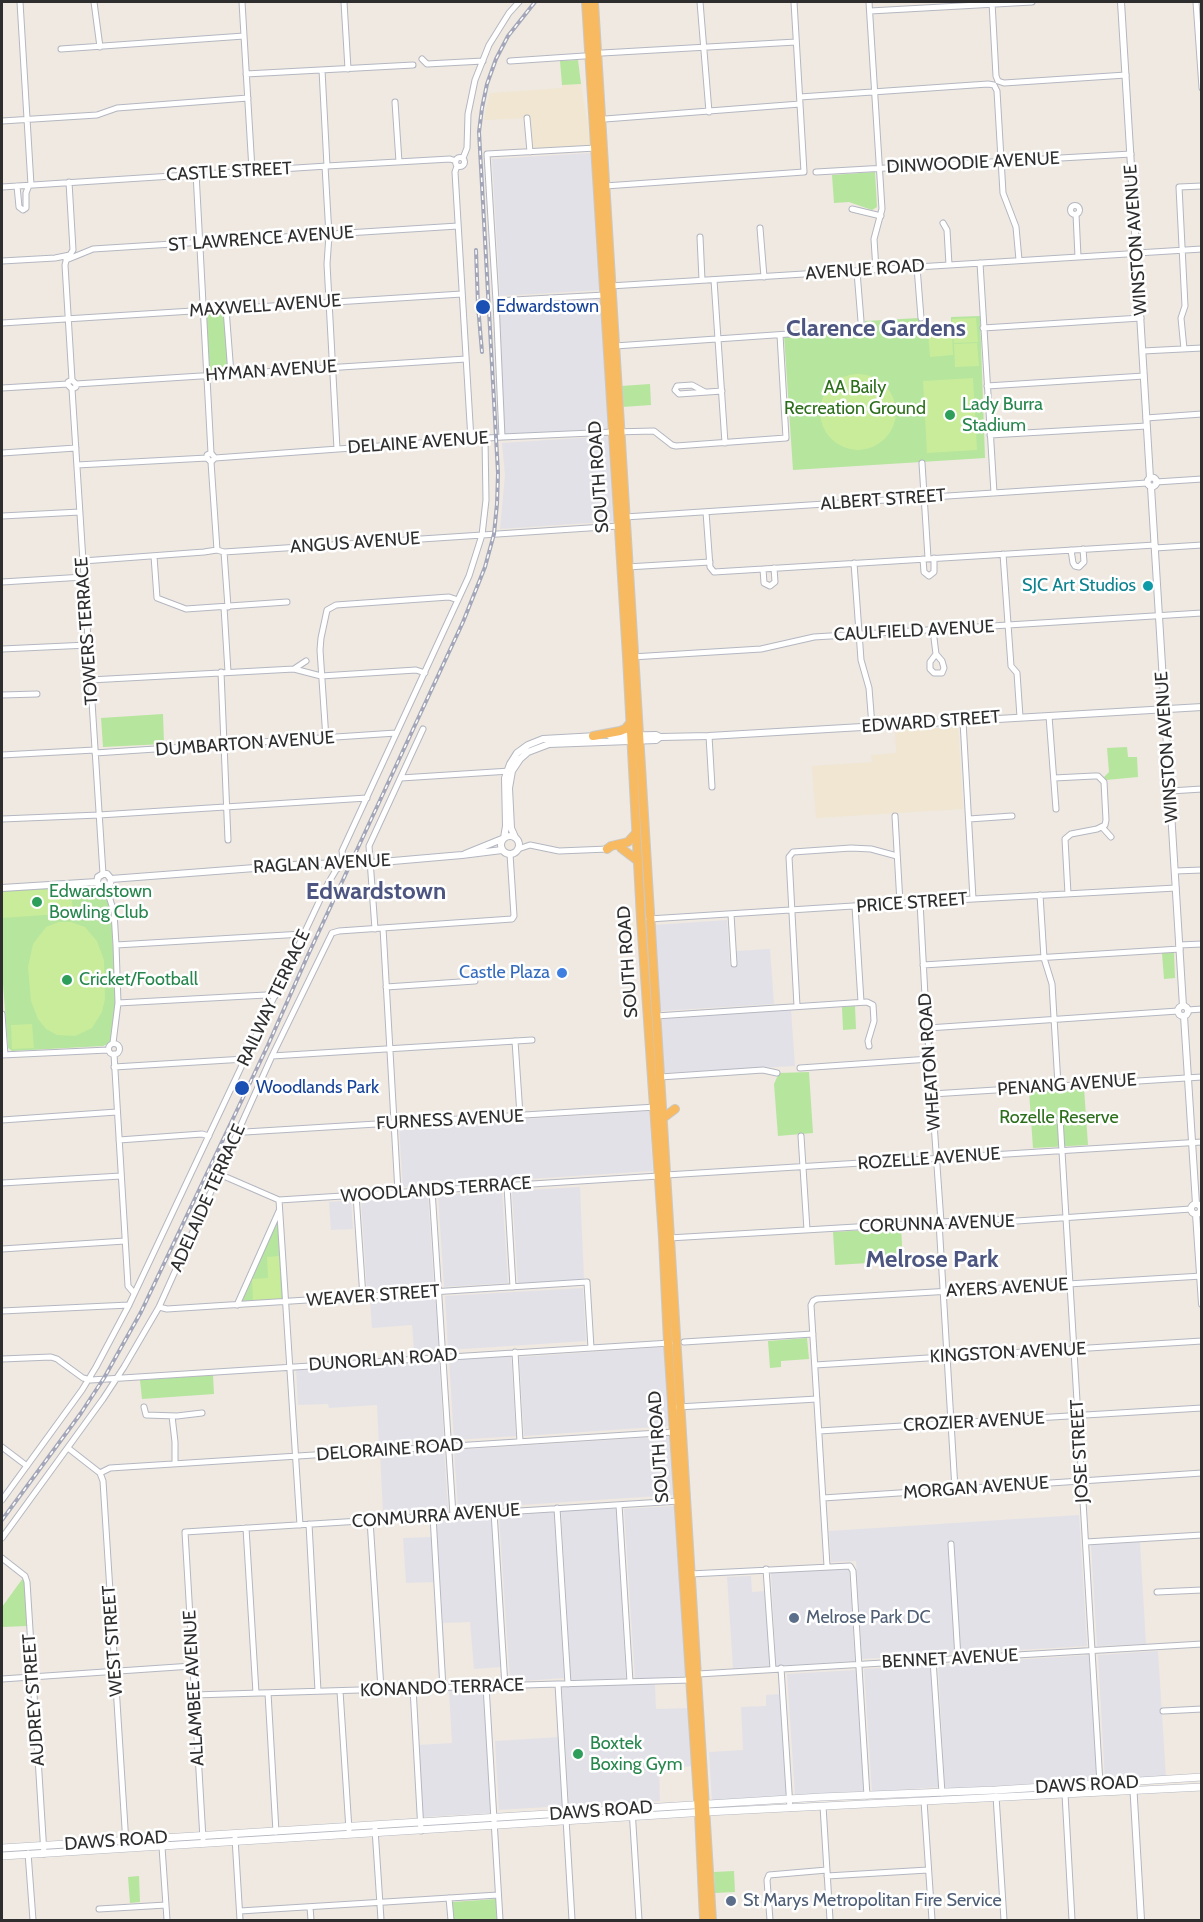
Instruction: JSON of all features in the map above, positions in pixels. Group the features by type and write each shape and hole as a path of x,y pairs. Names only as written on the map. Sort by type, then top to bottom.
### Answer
{"highway":[{"path":"581,2 590,123 596,148"},
{"name":"SOUTH ROAD","path":"586,2 604,164 608,291"},
{"name":"SOUTH ROAD","path":"594,2 596,148 612,346 641,847 649,919 652,1016 660,1077 658,1107 663,1118 663,1176"},
{"path":"599,2 605,119 604,164"},
{"name":"SOUTH ROAD","path":"631,657 631,722 636,738 636,833 641,847 638,861 676,1343"},
{"path":"593,736 620,731 631,722"},
{"path":"607,849 628,842 636,833"},
{"path":"621,848 638,861"},
{"path":"663,1118 675,1109"},
{"name":"SOUTH ROAD","path":"666,1238 670,1250 676,1343 690,1680 698,1794 703,1811 712,1920"},
{"name":"SOUTH ROAD","path":"687,1574 698,1674 704,1920"}],"main road":[{"name":"DAWS ROAD","path":"2,1856 28,1851 126,1845 203,1836 276,1831 375,1825 421,1826 566,1821 681,1806 712,1815 722,1811 924,1801 1202,1777"},
{"name":"DAWS ROAD","path":"493,1822 566,1813 703,1811 790,1799 867,1795 942,1792 1065,1794 1202,1787"},
{"path":"681,1806 695,1800 698,1794"},
{"name":"DAWS ROAD","path":"126,1845 162,1847 276,1840 375,1833 421,1826"},
{"name":"DAWS ROAD","path":"2,1848 28,1851"}],"street":[{"path":"16,186 19,207 23,210 26,208 26,192 30,185 20,2"},
{"path":"94,2 100,47"},
{"path":"242,2 252,170"},
{"path":"344,2 348,69"},
{"path":"471,440 455,173 457,164 461,167 464,165 468,114 475,80 489,45 509,13 519,2"},
{"path":"700,2 709,112"},
{"path":"605,186 804,172 794,2"},
{"path":"869,2 881,216 874,238 876,270"},
{"path":"870,11 1032,2"},
{"name":"WINSTON AVENUE","path":"1121,2 1202,1304"},
{"path":"1196,2 1202,88"},
{"path":"992,3 1003,193 1016,227 1019,260"},
{"path":"61,49 244,36"},
{"path":"602,53 796,42"},
{"path":"510,61 584,56"},
{"path":"422,59 427,64 483,61"},
{"path":"246,74 413,65"},
{"path":"322,70 329,235 327,264 337,449"},
{"path":"800,97 1126,75"},
{"path":"2,121 97,115 117,108 248,98"},
{"path":"395,102 399,162"},
{"path":"605,119 800,104"},
{"path":"527,118 530,152"},
{"path":"502,437 487,154 596,148"},
{"name":"DINWOODIE AVENUE","path":"816,172 1131,154"},
{"name":"CASTLE STREET","path":"2,187 196,173 450,159 457,164"},
{"path":"196,173 217,550"},
{"path":"66,260 71,255 73,244 69,182"},
{"path":"1184,349 1181,318 1185,306 1179,188 1202,186"},
{"path":"852,209 881,216"},
{"path":"1076,214 1078,257"},
{"path":"943,223 947,230 949,265"},
{"name":"ST LAWRENCE AVENUE","path":"66,260 93,249 458,226"},
{"path":"760,228 764,277"},
{"path":"700,237 702,280"},
{"path":"1137,254 1202,249"},
{"name":"AVENUE ROAD","path":"496,302 702,280 1126,254"},
{"path":"2,261 71,255"},
{"name":"TOWERS TERRACE","path":"66,260 103,874"},
{"path":"980,263 994,493"},
{"path":"918,267 921,318"},
{"path":"857,272 861,321"},
{"path":"714,280 725,443"},
{"name":"MAXWELL AVENUE","path":"2,323 462,294"},
{"path":"226,309 231,374"},
{"path":"983,328 1141,318"},
{"path":"612,346 861,329"},
{"name":"DELAINE AVENUE","path":"77,465 485,440 502,437 617,432 654,431 676,446 786,438 780,335"},
{"path":"1143,351 1202,348"},
{"name":"HYMAN AVENUE","path":"2,388 466,359"},
{"path":"987,386 1144,376"},
{"path":"705,392 692,385 677,386 675,390 679,394 722,391"},
{"path":"1146,418 1202,414"},
{"path":"990,435 1147,426"},
{"path":"344,863 342,851 469,576 482,535 486,500 485,440"},
{"path":"2,453 76,448"},
{"path":"922,463 928,558"},
{"name":"ALBERT STREET","path":"623,521 706,512 1202,479"},
{"path":"2,516 80,512"},
{"path":"706,512 710,564 714,572 1083,549 1202,545"},
{"name":"ANGUS AVENUE","path":"83,561 217,550 225,552 482,535 623,521"},
{"path":"1071,550 1073,563 1079,567 1084,562 1083,549"},
{"path":"225,552 228,672"},
{"path":"1003,554 1011,666 1017,673 1020,717"},
{"path":"154,556 157,598 186,609 287,602"},
{"path":"854,563 858,634 861,660 869,688 872,726"},
{"path":"626,567 710,564"},
{"path":"763,568 764,583 770,586 775,582 774,568"},
{"path":"2,582 84,577"},
{"path":"326,739 321,676 321,638 327,610 331,607 449,597 458,600"},
{"name":"CAULFIELD AVENUE","path":"631,657 760,649 814,637 1202,613"},
{"path":"933,630 936,654"},
{"path":"2,650 88,645"},
{"path":"294,669 306,661"},
{"path":"90,680 294,669 321,676 416,670 425,673"},
{"path":"221,672 228,840"},
{"path":"2,695 37,694"},
{"name":"EDWARD STREET","path":"636,738 656,740 660,737 1202,707"},
{"path":"1049,716 1056,809"},
{"path":"963,720 974,899"},
{"path":"423,729 369,846 375,929 512,919 514,916 510,854"},
{"name":"DUMBARTON AVENUE","path":"2,755 225,745 396,733"},
{"path":"636,738 593,736 552,738 535,742 517,753 504,793 506,826 501,843 502,850 510,854 530,845 559,851 641,847"},
{"path":"709,736 712,787"},
{"path":"518,849 519,842 514,837 511,828 510,771 524,755 540,746 559,743 636,738"},
{"path":"401,778 510,771"},
{"path":"1054,778 1094,776 1104,782 1106,820 1102,827 1071,834 1065,839 1068,894"},
{"path":"1170,791 1202,789"},
{"path":"2,819 367,798"},
{"path":"894,816 900,903"},
{"path":"969,819 1012,816"},
{"path":"1102,827 1110,837"},
{"path":"503,839 508,836 514,837"},
{"name":"RAGLAN AVENUE","path":"462,855 503,839"},
{"path":"797,1006 789,857 793,852 851,848 871,849 897,856"},
{"name":"RAGLAN AVENUE","path":"111,879 307,864 370,862 502,850"},
{"name":"RAILWAY TERRACE","path":"2,1500 88,1379 129,1305 303,934 330,880 344,863"},
{"path":"1175,871 1202,870"},
{"path":"97,882 98,877 107,874 111,879 110,884 106,887"},
{"path":"2,888 97,882 106,887"},
{"path":"106,887 114,912 118,1003 113,1043 108,1050"},
{"name":"PRICE STREET","path":"649,919 1176,888"},
{"path":"1040,895 1044,958 1052,984 1058,1085"},
{"name":"WHEATON ROAD","path":"920,902 955,1489"},
{"path":"855,906 861,1002"},
{"path":"731,914 734,964"},
{"path":"383,928 398,1192"},
{"name":"ADELAIDE TERRACE","path":"2,1538 107,1393 159,1307 272,1056 332,933 375,929"},
{"path":"116,945 303,934"},
{"path":"923,964 1044,958 1202,944"},
{"path":"386,987 475,981"},
{"path":"118,1003 266,994 275,996"},
{"path":"652,1016 870,1003 874,1009 874,1021 869,1043 861,1041"},
{"path":"928,1028 1202,1009"},
{"path":"2,1014 3,1055 108,1050 114,1054"},
{"path":"272,1056 532,1040"},
{"path":"515,1041 520,1116"},
{"path":"113,1043 117,1044 119,1049 118,1053 114,1054"},
{"path":"114,1054 125,1241 129,1288 134,1293"},
{"path":"114,1067 245,1059"},
{"path":"800,1068 930,1059"},
{"path":"660,1077 763,1070 777,1073"},
{"name":"PENANG AVENUE","path":"932,1094 1202,1077"},
{"name":"FURNESS AVENUE","path":"239,1130 245,1132 658,1107"},
{"path":"2,1120 117,1112"},
{"name":"JOSE STREET","path":"1060,1118 1101,1784"},
{"path":"119,1140 201,1134 209,1136"},
{"path":"801,1136 807,1230"},
{"name":"ROZELLE AVENUE","path":"663,1176 1202,1142"},
{"name":"WOODLANDS TERRACE","path":"219,1174 279,1200 663,1176"},
{"path":"2,1183 121,1176"},
{"path":"507,1186 513,1287"},
{"path":"432,1190 453,1515"},
{"path":"356,1195 363,1297"},
{"path":"279,1200 300,1525"},
{"name":"CORUNNA AVENUE","path":"666,1238 992,1219 1017,1221 1197,1208"},
{"path":"237,1305 280,1210"},
{"path":"670,1250 684,1237"},
{"path":"2,1248 125,1241"},
{"name":"AYERS AVENUE","path":"813,1334 811,1305 817,1299 1201,1276"},
{"name":"WEAVER STREET","path":"159,1307 167,1309 237,1305 587,1282 591,1348"},
{"path":"2,1311 129,1305"},
{"path":"813,1334 827,1566"},
{"name":"DUNORLAN ROAD","path":"88,1379 813,1334"},
{"name":"KINGSTON AVENUE","path":"815,1365 1202,1341"},
{"path":"515,1352 520,1442"},
{"path":"2,1359 51,1357 79,1376 88,1379"},
{"path":"104,1378 107,1393"},
{"path":"677,1407 817,1399"},
{"path":"144,1407 146,1415 172,1416 199,1413 197,1404"},
{"name":"CROZIER AVENUE","path":"819,1431 1202,1408"},
{"path":"172,1416 175,1463"},
{"name":"DELORAINE ROAD","path":"100,1473 110,1468 175,1463 678,1432"},
{"path":"2,1447 27,1466"},
{"path":"68,1449 100,1473"},
{"name":"WEST STREET","path":"100,1473 104,1486 126,1845"},
{"name":"MORGAN AVENUE","path":"823,1498 1202,1473"},
{"name":"CONMURRA AVENUE","path":"185,1532 683,1501"},
{"path":"619,1505 630,1682"},
{"path":"557,1508 568,1684"},
{"path":"494,1512 505,1686"},
{"path":"433,1516 443,1688"},
{"path":"370,1520 381,1689"},
{"path":"309,1524 318,1691"},
{"path":"246,1528 256,1693"},
{"name":"ALLAMBEE AVENUE","path":"185,1532 204,1844"},
{"path":"1086,1542 1202,1535"},
{"path":"951,1544 958,1658"},
{"name":"AUDREY STREET","path":"2,1558 25,1576 27,1582 44,1850"},
{"path":"687,1574 850,1566 853,1571 868,1804"},
{"path":"766,1569 773,1669"},
{"path":"1157,1592 1202,1590"},
{"name":"BENNET AVENUE","path":"698,1674 1202,1644"},
{"path":"933,1660 942,1792"},
{"path":"2,1679 192,1666"},
{"path":"781,1668 790,1808"},
{"name":"KONANDO TERRACE","path":"194,1695 690,1680"},
{"path":"558,1684 572,1920"},
{"path":"486,1686 500,1920"},
{"path":"413,1689 421,1826"},
{"path":"340,1691 349,1835"},
{"path":"268,1693 276,1840"},
{"path":"1163,1711 1202,1709"},
{"path":"1133,1782 1141,1919 1134,1920"},
{"path":"996,1794 1004,1920"},
{"path":"1065,1794 1072,1920"},
{"path":"924,1801 932,1920"},
{"path":"823,1806 830,1920"},
{"path":"632,1813 639,1920"},
{"path":"375,1825 381,1920"},
{"path":"235,1834 240,1920"},
{"path":"162,1847 167,1920"},
{"path":"28,1851 33,1920"},
{"path":"770,1920 767,1880 769,1875 928,1870"},
{"path":"240,1911 498,1895"},
{"path":"449,1898 451,1920"},
{"path":"99,1909 166,1905"},
{"path":"310,1907 311,1920"}],"shaded area":[{"path":"581,84 591,144 587,146 532,150 530,118 484,120 490,93 562,88 562,85"},
{"path":"591,153 600,290 500,296 492,159"},
{"path":"602,298 609,429 505,436 499,304"},
{"path":"610,436 616,521 500,529 505,475 502,443"},
{"path":"958,727 963,809 816,818 812,766 872,762 871,755 896,753 895,730"},
{"path":"727,920 730,965 736,965 736,951 770,949 774,1004 660,1011 654,925"},
{"path":"791,1010 795,1066 664,1073 661,1021 664,1018"},
{"path":"649,1111 653,1171 403,1187 399,1127"},
{"path":"580,1187 584,1280 518,1285 512,1191"},
{"path":"502,1191 508,1283 444,1287 438,1195"},
{"path":"428,1196 434,1287 367,1291 361,1200"},
{"path":"351,1200 353,1229 331,1230 329,1202"},
{"path":"583,1288 586,1341 448,1350 445,1296"},
{"path":"435,1297 439,1350 414,1351 412,1325 372,1328 370,1301"},
{"path":"665,1347 670,1426 524,1436 519,1357"},
{"path":"511,1355 516,1436 454,1440 449,1359"},
{"path":"439,1361 444,1441 379,1445 377,1405 329,1408 328,1404 298,1405 296,1369"},
{"path":"671,1436 674,1495 458,1509 454,1450"},
{"path":"444,1450 448,1509 383,1513 380,1454"},
{"path":"675,1506 686,1676 635,1679 624,1509"},
{"path":"616,1508 626,1678 571,1681 561,1511"},
{"path":"554,1512 564,1678 510,1682 499,1516"},
{"path":"492,1515 502,1667 474,1669 470,1622 443,1623 436,1519"},
{"path":"1079,1515 1087,1646 862,1659 856,1561 831,1562 829,1531"},
{"path":"432,1537 435,1582 406,1583 403,1538"},
{"path":"1140,1542 1146,1644 1097,1646 1091,1545"},
{"path":"849,1569 855,1661 776,1666 771,1573"},
{"path":"751,1576 752,1592 765,1591 770,1666 733,1668 727,1577"},
{"path":"1158,1651 1166,1777 1105,1781 1098,1655"},
{"path":"1089,1655 1097,1780 945,1789 938,1665"},
{"path":"931,1665 939,1787 872,1792 864,1669"},
{"path":"856,1670 864,1791 795,1795 787,1674"},
{"path":"655,1684 656,1709 690,1708 693,1766 659,1769 660,1801 569,1807 562,1687"},
{"path":"484,1689 491,1813 423,1817 419,1745 452,1743 449,1691"},
{"path":"781,1694 787,1797 712,1802 709,1752 743,1750 741,1707 766,1706 766,1695"},
{"path":"559,1737 563,1806 499,1810 495,1741"}],"green space":[{"path":"578,60 581,84 562,85 560,61"},
{"path":"875,172 877,207 872,210 849,202 834,203 832,175"},
{"path":"226,309 231,375 208,376 204,310"},
{"name":"AA Baily Recreation Ground","path":"980,316 985,458 793,470 784,335 865,329 865,321 919,318 920,331 951,329 951,317"},
{"path":"976,318 978,342 954,343 952,319"},
{"path":"952,332 953,355 930,357 928,333"},
{"path":"977,343 979,366 955,367 954,344"},
{"path":"858,374 872,377 885,385 893,398 896,412 893,426 885,439 872,447 858,450 844,447 831,439 823,426 820,412 823,398 831,385 844,377"},
{"name":"Lady Burra Stadium","path":"973,378 977,450 927,453 923,381"},
{"path":"650,384 651,405 622,407 621,386"},
{"path":"163,714 164,744 103,747 101,718"},
{"path":"1127,747 1128,757 1137,757 1138,777 1106,780 1104,777 1109,772 1107,748"},
{"path":"96,883 105,888 111,910 116,1006 110,1043 103,1046 12,1051 8,1048 2,971 2,889"},
{"name":"Edwardstown Bowling Club","path":"71,888 73,913 2,918 2,892"},
{"name":"Cricket/Football","path":"59,922 71,922 85,927 97,941 104,960 105,999 102,1012 92,1028 75,1036 57,1035 46,1029 38,1019 31,1001 28,967 33,944 46,927"},
{"path":"1174,952 1175,978 1164,979 1162,953"},
{"path":"855,1006 856,1029 843,1030 842,1007"},
{"path":"32,1024 34,1048 12,1049 11,1025"},
{"path":"809,1072 813,1133 778,1136 774,1084 779,1073"},
{"name":"Rozelle Reserve","path":"1084,1088 1088,1145 1033,1148 1029,1091"},
{"path":"278,1220 283,1299 240,1302"},
{"path":"901,1228 903,1261 835,1265 833,1232"},
{"path":"279,1256 280,1300 253,1301 252,1279 268,1278 267,1257"},
{"path":"807,1338 809,1359 781,1361 781,1367 770,1368 768,1341"},
{"path":"213,1375 214,1394 142,1399 140,1380"},
{"path":"23,1578 27,1626 2,1627 2,1607"},
{"path":"734,1871 735,1892 715,1893 714,1872"},
{"path":"139,1876 140,1902 130,1903 128,1877"},
{"path":"496,1899 497,1920 453,1920 452,1902"}],"railway":[{"path":"2,1520 81,1413 104,1378 141,1312 268,1045 463,622 485,567 494,534 498,473 479,132 487,84 496,59 508,36 535,2"},
{"path":"476,250 482,352"}],"place":[{"name":"Edwardstown","path":"483,307"},
{"name":"Lady Burra Stadium","path":"950,415"},
{"name":"SJC Art Studios","path":"1148,586"},
{"name":"Edwardstown Bowling Club","path":"37,902"},
{"name":"Castle Plaza","path":"562,973"},
{"name":"Cricket/Football","path":"67,980"},
{"name":"Woodlands Park","path":"242,1088"},
{"name":"Melrose Park DC","path":"794,1618"},
{"name":"Boxtek Boxing Gym","path":"578,1754"},
{"name":"St Marys Metropolitan Fire Service","path":"731,1901"}],"district":[{"name":"Clarence Gardens","path":"876,329"},
{"name":"Edwardstown","path":"376,892"},
{"name":"Melrose Park","path":"932,1260"}]}
